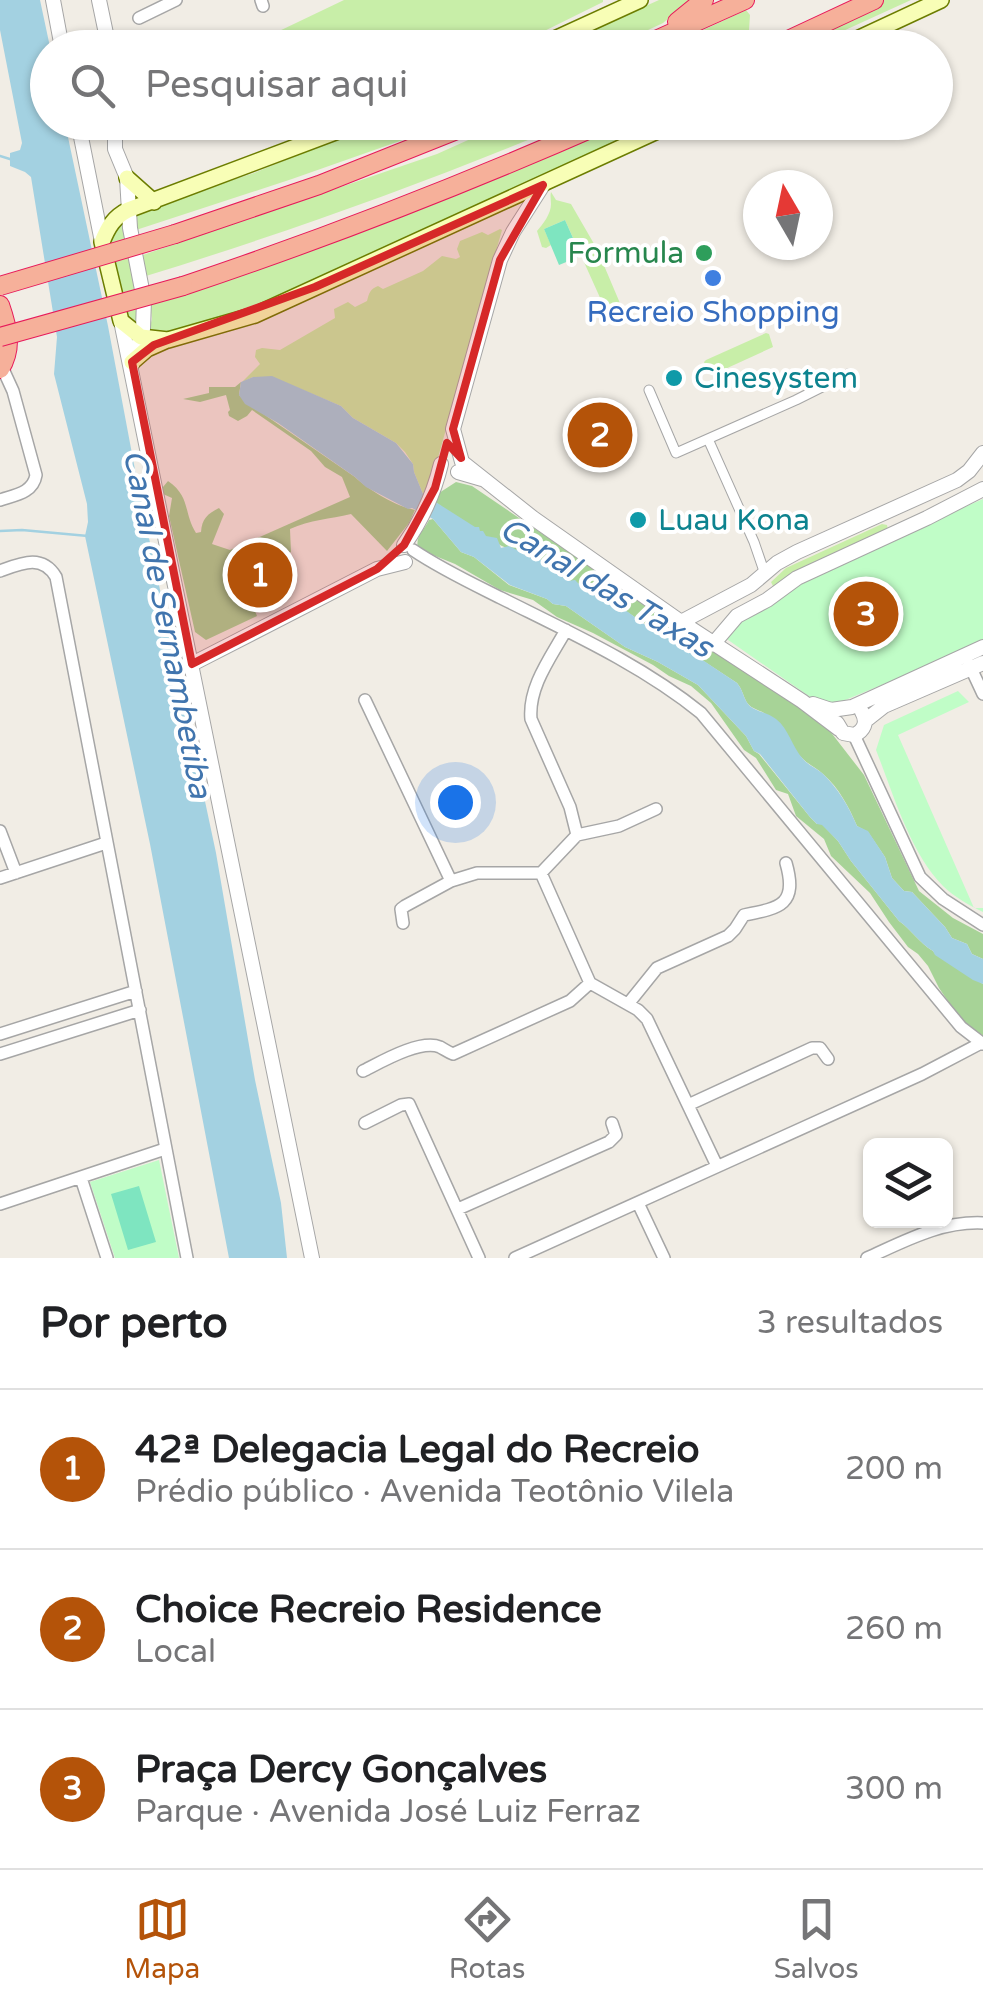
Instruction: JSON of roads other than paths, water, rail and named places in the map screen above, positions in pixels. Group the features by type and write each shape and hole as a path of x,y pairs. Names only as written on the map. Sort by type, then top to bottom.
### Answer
{"highway":[{"path":"664,30 704,0"},
{"path":"678,30 745,0"},
{"path":"810,30 874,0"},
{"path":"0,286 175,234 319,185 432,140"},
{"path":"0,337 183,286 341,232 565,140"},
{"path":"0,305 9,341 1,368"}],"main road":[{"path":"569,30 619,4 640,0"},
{"path":"877,30 941,0"},
{"path":"168,340 141,337 121,320 102,242 110,224 128,210 315,140"},
{"path":"131,366 146,349 255,314 639,140"},
{"path":"127,178 154,202"}],"street":[{"path":"53,0 59,30"},
{"path":"100,0 106,30"},
{"path":"139,18 176,0"},
{"path":"82,140 102,242"},
{"path":"115,140 127,178 128,210 144,300 141,337 131,366"},
{"path":"192,664 377,569 409,546 433,493 455,466 453,429 500,260 543,185"},
{"path":"121,320 312,1258"},
{"path":"0,500 29,489 36,475 13,391 1,368"},
{"path":"649,390 676,452 848,374"},
{"path":"708,438 765,574"},
{"path":"680,622 751,585 797,552 957,480 983,453"},
{"path":"455,466 482,479 680,622 802,701 848,736 861,732 884,706 939,675"},
{"path":"714,643 737,616 767,600 789,582 983,489"},
{"path":"889,510 900,531"},
{"path":"409,546 434,564 566,630 657,682 701,713 961,1027 982,1044 515,1258"},
{"path":"0,571 34,561 51,568 56,577 186,1258"},
{"path":"662,608 688,610 712,605"},
{"path":"566,630 533,692 530,710 570,807 577,835"},
{"path":"802,701 831,710 848,708 973,663 983,647"},
{"path":"973,663 983,694"},
{"path":"364,700 452,881"},
{"path":"838,729 837,718 848,708"},
{"path":"848,708 861,712 861,732 920,877 942,899 983,925"},
{"path":"403,923 401,909 452,881 488,872 541,874 577,835 619,826 656,809"},
{"path":"0,831 16,872"},
{"path":"0,878 106,843"},
{"path":"628,1004 657,968 728,936 744,915 776,907 791,890 786,864"},
{"path":"541,874 590,983 646,1019 717,1166"},
{"path":"363,1071 422,1046 443,1048 453,1054 570,1001 590,983"},
{"path":"0,1034 136,992"},
{"path":"0,1054 140,1010"},
{"path":"688,1105 812,1048 820,1048 828,1059"},
{"path":"365,1123 409,1104 479,1258"},
{"path":"458,1209 610,1142 616,1135 612,1123"},
{"path":"0,1204 165,1149"},
{"path":"80,1178 108,1258"},
{"path":"638,1202 664,1258"},
{"path":"867,1258 942,1226 983,1223"}],"water":[{"name":"Canal de Sernambetiba","path":"0,0 40,0 46,30 30,30 30,140 69,140 216,853 255,1080 281,1203 287,1258 229,1258 150,844 85,536 87,504 54,374 57,337 31,177 10,166 10,153 20,150 22,143 0,30"},
{"path":"272,376 341,406 353,418 396,443 413,464 423,494 479,527 486,536 497,538 501,548 509,546 529,556 540,555 541,561 568,581 575,580 648,627 666,629 674,641 737,683 748,704 780,723 803,759 833,785 857,826 868,831 885,857 892,878 904,891 912,892 952,938 967,944 972,954 983,959 983,984 935,955 899,921 838,841 810,817 754,751 746,736 698,685 625,647 566,606 510,585 474,557 461,552 433,519 366,487 245,404 239,395 241,382"}],"waterway":[{"path":"0,156 13,160"},
{"path":"0,531 88,536"}],"place":[{"name":"Formula","path":"704,253"},
{"name":"Recreio Shopping","path":"713,278"},
{"name":"Cinesystem","path":"674,378"},
{"name":"Choice Recreio Residence","path":"600,435"},
{"name":"Luau Kona","path":"638,520"},
{"name":"42ª Delegacia Legal do Recreio","path":"260,575"},
{"name":"Praça Dercy Gonçalves","path":"866,614"}],"water label":[{"name":"Canal das Taxas","path":"606,588"}]}
